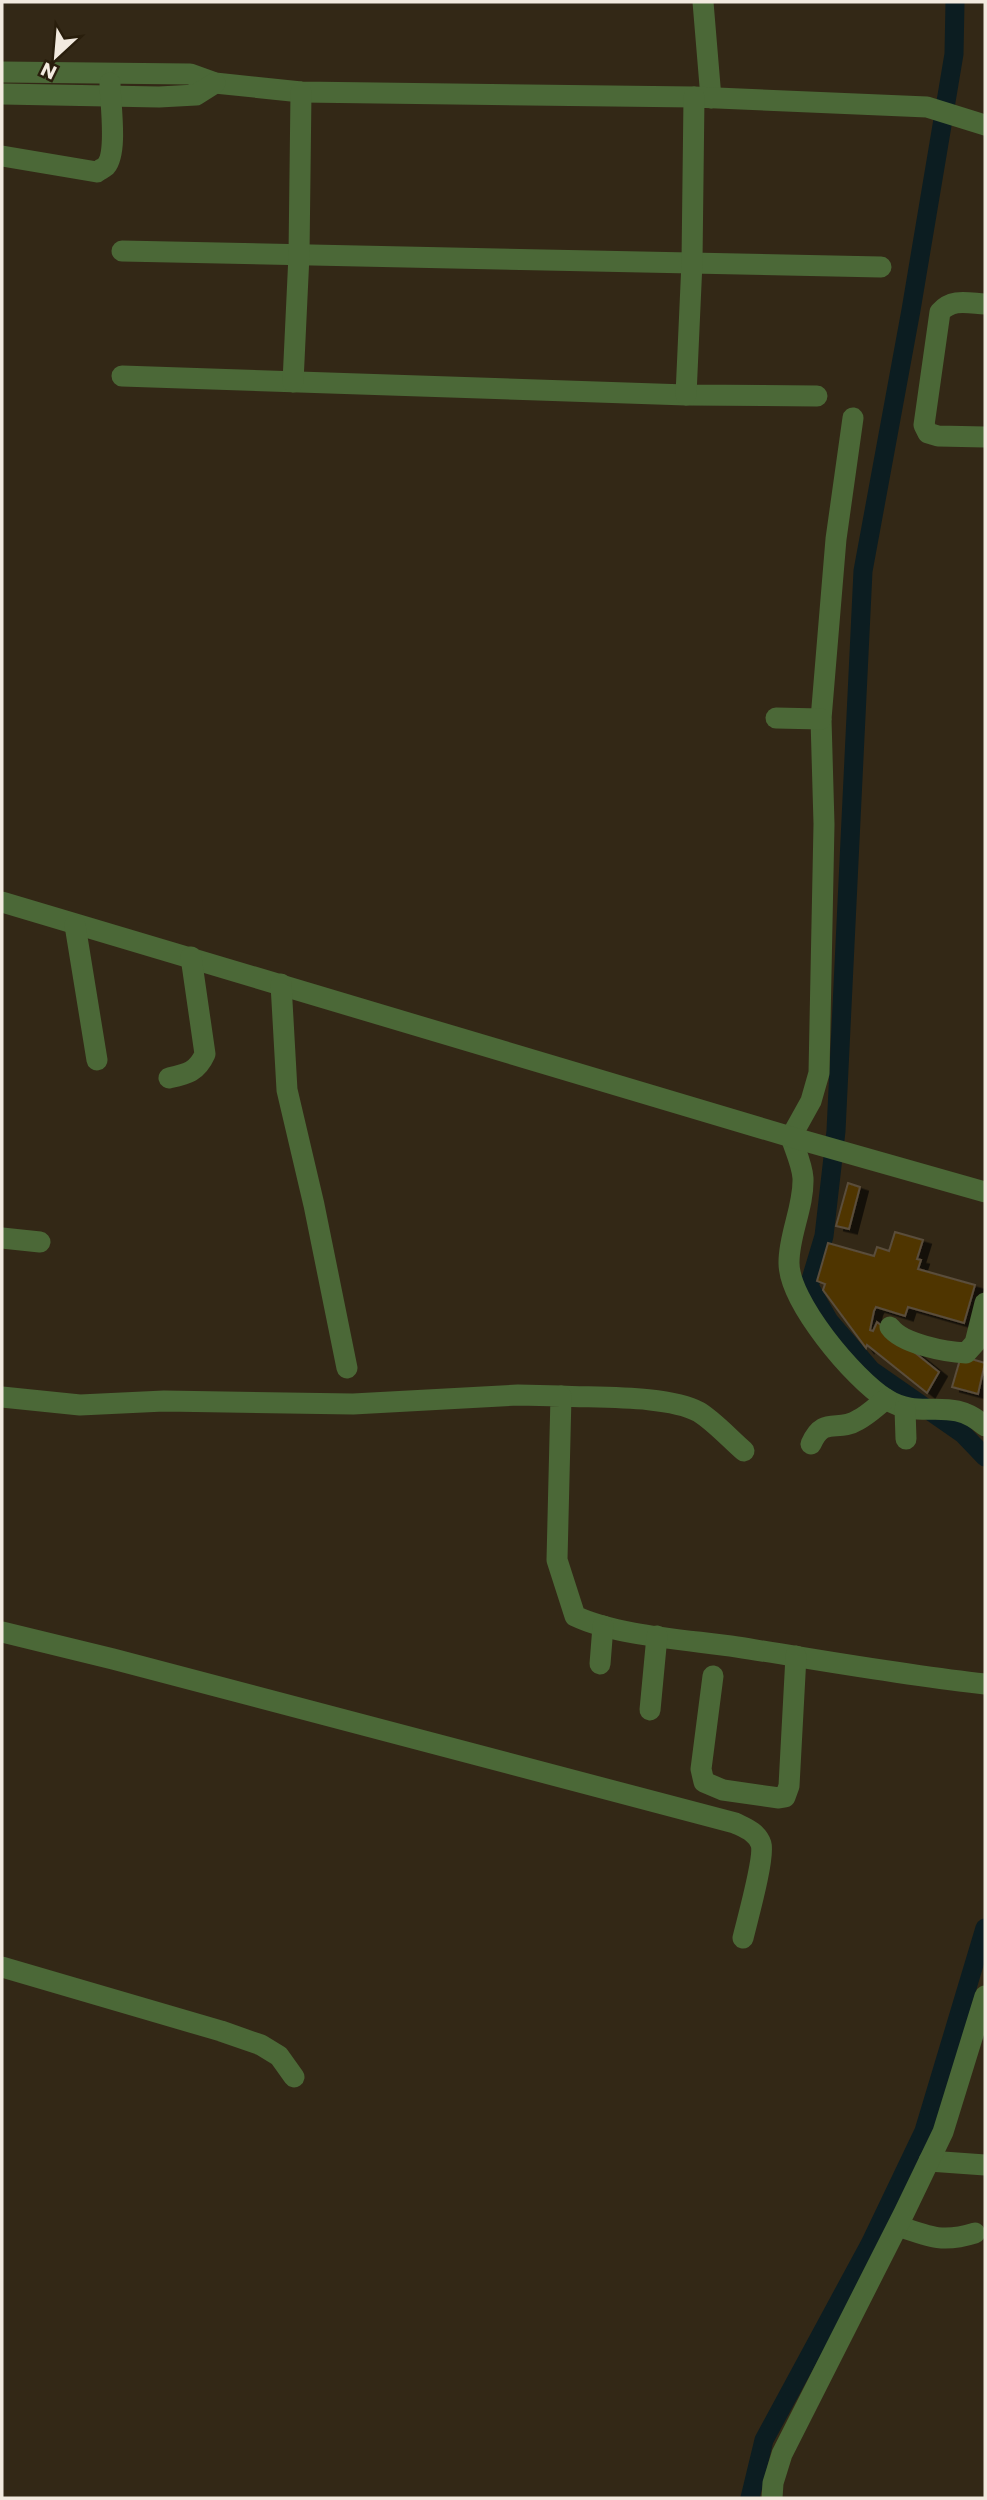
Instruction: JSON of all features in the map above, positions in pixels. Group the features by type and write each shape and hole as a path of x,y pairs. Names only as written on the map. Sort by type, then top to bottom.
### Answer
{"street":[{"path":"686,395 702,97 703,2"},
{"path":"2,72 190,74 215,83 300,92 702,97 927,107 985,125"},
{"path":"2,156 97,172 106,167 110,156 110,74"},
{"path":"2,94 197,95 215,83"},
{"path":"293,382 299,255 300,92"},
{"path":"122,251 881,267"},
{"path":"985,304 954,302 946,305 940,312 924,425 928,433 938,436 985,437"},
{"path":"122,376 686,395 817,396"},
{"path":"853,418 836,539 821,719 824,824 819,1073 800,1140 803,1178 789,1263 793,1283 821,1333 848,1365 886,1399 923,1409 958,1410 975,1417 985,1426"},
{"path":"776,718 821,719"},
{"path":"2,902 800,1140 985,1192"},
{"path":"75,925 97,1060"},
{"path":"169,1078 190,1073 200,1065 205,1054 191,957"},
{"path":"281,984 287,1090 314,1205 347,1368"},
{"path":"2,1238 40,1242"},
{"path":"890,1327 900,1336 916,1342 949,1352 966,1353 975,1343 985,1303"},
{"path":"2,1397 80,1405 164,1401 353,1404 518,1395 621,1399 687,1407 702,1414 744,1451"},
{"path":"561,1396 557,1560 575,1616 603,1626 657,1636 846,1666 985,1684"},
{"path":"811,1444 816,1433 825,1426 848,1424 858,1420 886,1399"},
{"path":"906,1439 923,1409"},
{"path":"600,1664 603,1626"},
{"path":"2,1632 735,1823 752,1831 761,1844 761,1858 743,1938"},
{"path":"650,1710 657,1636"},
{"path":"713,1676 701,1769 704,1782 723,1790 785,1797 789,1786 796,1656"},
{"path":"2,1967 261,2045 279,2056 294,2077"},
{"path":"772,2498 773,2483 782,2454 943,2132 985,1996"},
{"path":"929,2161 985,2165"},
{"path":"898,2226 934,2239 947,2240 975,2233"}],"building":[{"path":"848,1183 860,1187 849,1229 836,1226"},
{"path":"895,1232 923,1240 917,1259 921,1260 918,1269 975,1285 964,1323 908,1307 905,1316 876,1307 874,1311 870,1330 873,1331 877,1322 939,1372 927,1393 867,1345 866,1348 823,1290 825,1284 817,1281 828,1243 874,1256 877,1247 889,1251"},
{"path":"961,1356 985,1363 978,1394 952,1387"}],"waterway":[{"path":"955,2 954,54 863,571 836,1131 824,1236 809,1286 829,1321 871,1370 963,1434 985,1457"},
{"path":"750,2498 764,2440 870,2244 924,2131 985,1928"}]}
